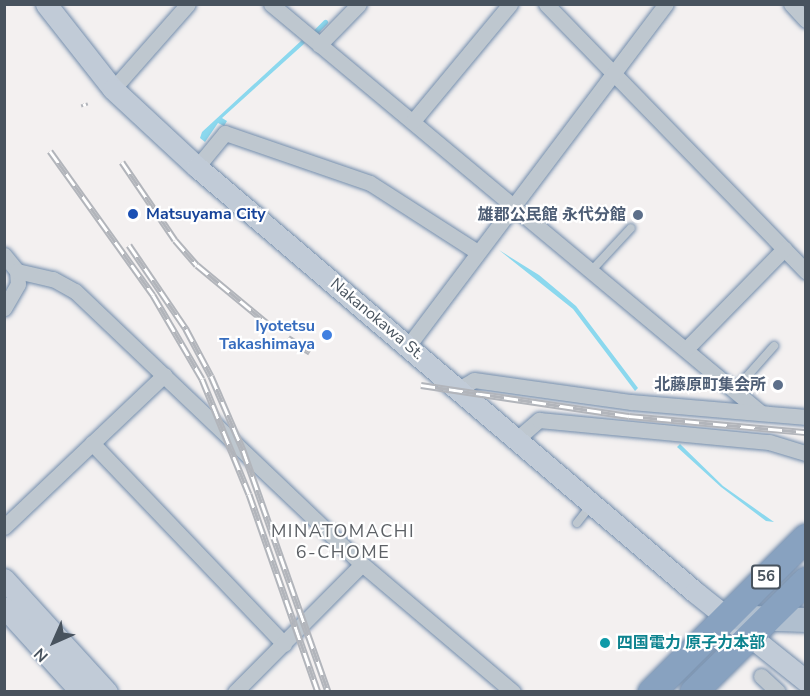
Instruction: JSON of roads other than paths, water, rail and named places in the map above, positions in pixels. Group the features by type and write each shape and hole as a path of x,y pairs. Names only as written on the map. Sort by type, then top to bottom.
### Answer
{"highway":[{"name":"56","path":"651,692 806,537"},
{"name":"56","path":"693,692 806,580"}],"main road":[{"path":"725,617 757,628 806,620"}],"street":[{"name":"Nakanokawa St.","path":"46,4 113,89 197,167 518,438 725,617"},
{"path":"113,89 188,4"},
{"path":"271,4 687,348 761,412"},
{"path":"320,45 359,4"},
{"path":"413,121 510,4"},
{"path":"546,4 806,272"},
{"path":"408,346 476,251 666,4"},
{"path":"791,4 806,20"},
{"path":"197,167 225,133 370,183 476,251"},
{"path":"687,348 784,249"},
{"path":"4,255 17,271 18,284 4,308"},
{"path":"17,271 53,279 75,291 362,564 513,692"},
{"path":"4,527 164,375"},
{"path":"459,389 474,380 631,402 806,417"},
{"path":"518,438 539,420 769,442 806,453"},
{"path":"92,443 284,644"},
{"path":"235,692 362,564"},
{"path":"4,579 107,692"},
{"path":"4,607 81,692"},
{"path":"757,628 806,681"},
{"path":"760,676 778,692"}],"lane":[{"path":"592,270 631,228"},
{"path":"735,390 774,346"},
{"path":"577,522 593,503"}],"water":[{"path":"302,40 305,43 222,118 227,121 224,126 218,123 205,142 200,138 202,132"},
{"path":"499,250 539,275 576,306 638,388 635,391 573,309"},
{"path":"680,444 723,486 774,522 766,521 721,487 677,447"}],"waterway":[{"path":"316,31 325,22"}],"railway":[{"path":"50,151 153,295 202,379 249,494 318,692"},
{"path":"122,162 175,240 197,265 274,329"},
{"path":"129,245 186,329 211,376 243,450 328,692"},
{"path":"288,338 310,352"},
{"path":"421,385 629,416 806,432"}],"place":[{"name":"Matsuyama City","path":"133,214"},
{"name":"雄郡公民館 永代分館","path":"638,215"},
{"name":"Iyotetsu Takashimaya","path":"327,335"},
{"name":"北藤原町集会所","path":"778,385"},
{"name":"四国電力 原子力本部","path":"605,643"}],"district":[{"name":"MINATOMACHI 6-CHOME","path":"343,542"}]}
